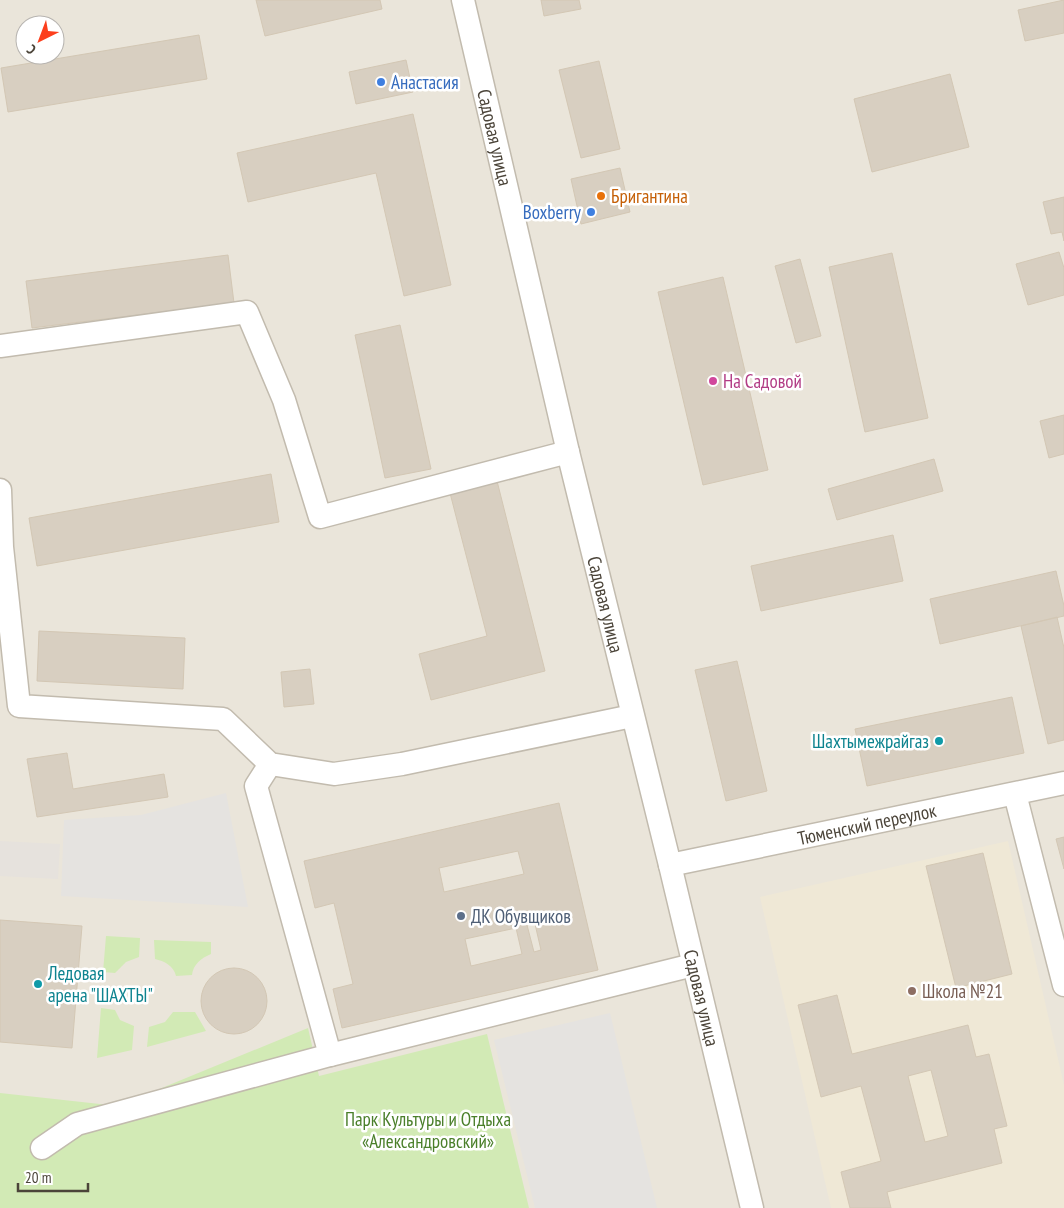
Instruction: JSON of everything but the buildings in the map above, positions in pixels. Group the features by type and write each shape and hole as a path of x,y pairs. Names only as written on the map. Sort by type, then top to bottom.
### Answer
{"street":[{"name":"Садовая улица","path":"463,0 568,452 752,1208"},
{"path":"0,346 247,312 284,400 320,517 568,452"},
{"path":"0,490 2,547 19,706 223,719 270,764 334,774 402,764 632,716"},
{"path":"270,764 256,786 330,1055"},
{"name":"Тюменский переулок","path":"670,865 1064,783"},
{"path":"1015,794 1064,985"},
{"path":"42,1148 77,1124 330,1055 693,965"}],"shaded area":[{"path":"0,0 1064,0 1064,1208 0,1208"},
{"path":"226,793 248,907 61,896 64,820 141,815"},
{"path":"0,841 60,844 58,879 0,876"},
{"name":"Школа №21","path":"1008,841 1064,1085 1064,1208 831,1208 760,897"},
{"path":"610,1013 657,1208 535,1208 494,1040"}],"green space":[{"path":"106,936 140,938 139,957 126,962 115,973 103,972"},
{"path":"154,940 211,942 211,954 198,962 192,975 176,976 168,964 155,959"},
{"path":"101,1008 115,1010 120,1020 134,1026 132,1050 97,1058"},
{"path":"173,1012 195,1012 206,1031 147,1047 149,1027 165,1022"},
{"name":"Парк Культуры и Отдыха «Александровский»","path":"308,1028 319,1076 487,1034 529,1208 0,1208 0,1093 118,1106"}],"place":[{"name":"Анастасия","path":"381,82"},
{"name":"Бригантина","path":"601,196"},
{"name":"Boxberry","path":"591,212"},
{"name":"На Садовой","path":"713,381"},
{"name":"Шахтымежрайгаз","path":"939,741"},
{"name":"ДК Обувщиков","path":"461,916"},
{"name":"Ледовая арена \"ШАХТЫ\"","path":"38,984"},
{"name":"Школа №21","path":"912,991"}]}
